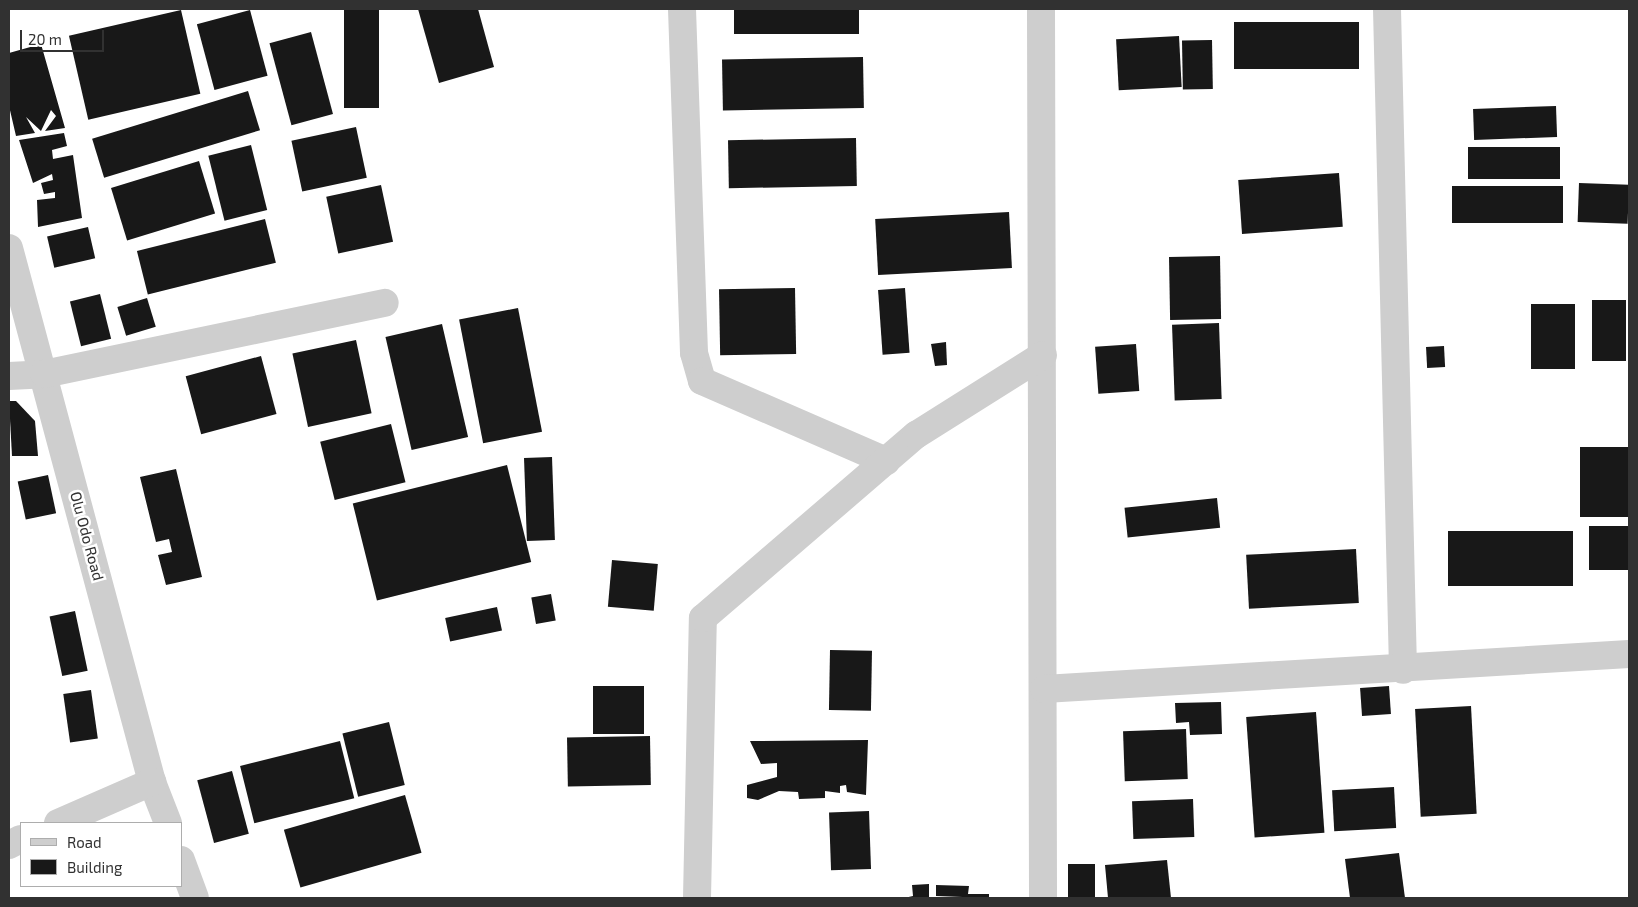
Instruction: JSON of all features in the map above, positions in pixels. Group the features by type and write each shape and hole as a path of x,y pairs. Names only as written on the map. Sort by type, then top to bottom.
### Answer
{"street":[{"path":"682,9 694,353 702,381 886,461"},
{"path":"1041,9 1043,898"},
{"path":"1387,9 1403,670"},
{"name":"Olu Odo Road","path":"9,248 152,782 168,822"},
{"path":"9,376 44,374 386,303"},
{"path":"697,898 703,618 916,435 1042,355"},
{"path":"1044,689 1403,670 1629,654"},
{"path":"60,822 152,782"},
{"path":"182,863 195,898"}],"building":[{"path":"344,9 379,9 379,108 344,108"},
{"path":"418,9 478,9 494,67 439,83"},
{"path":"734,9 859,9 859,34 734,34"},
{"path":"181,10 200,94 88,120 69,36"},
{"path":"250,10 268,76 214,90 197,24"},
{"path":"1234,22 1359,22 1359,69 1234,69"},
{"path":"311,32 333,114 291,125 269,43"},
{"path":"1179,36 1182,87 1119,90 1116,39"},
{"path":"1212,40 1213,89 1183,90 1182,41"},
{"path":"41,44 65,128 45,131 56,116 51,110 41,131 26,117 35,133 16,136 9,106 9,53"},
{"path":"863,57 864,108 723,110 722,59"},
{"path":"248,91 260,130 104,178 92,139"},
{"path":"1556,106 1557,137 1474,140 1473,109"},
{"path":"356,127 367,178 302,192 291,141"},
{"path":"64,133 67,146 52,150 53,159 73,155 82,218 38,227 37,200 55,198 55,192 44,194 41,183 53,180 52,174 33,183 19,140"},
{"path":"856,138 857,186 729,188 728,140"},
{"path":"251,145 267,210 225,221 208,156"},
{"path":"1468,147 1560,147 1560,179 1468,179"},
{"path":"199,161 215,214 127,240 111,188"},
{"path":"1339,173 1343,227 1242,234 1238,180"},
{"path":"1579,183 1629,185 1628,224 1578,222"},
{"path":"381,185 393,242 338,253 326,197"},
{"path":"1452,186 1563,186 1563,223 1452,223"},
{"path":"1009,212 1012,268 878,275 875,219"},
{"path":"265,219 276,263 148,295 137,251"},
{"path":"88,227 95,258 54,268 47,236"},
{"path":"1220,256 1221,319 1170,320 1169,257"},
{"path":"795,288 796,354 720,355 719,289"},
{"path":"905,288 910,353 883,355 878,290"},
{"path":"100,294 111,339 81,346 70,301"},
{"path":"147,298 156,327 126,336 117,307"},
{"path":"1592,300 1626,300 1626,361 1592,361"},
{"path":"1531,304 1575,304 1575,369 1531,369"},
{"path":"518,308 542,432 483,443 459,319"},
{"path":"1219,323 1222,399 1175,401 1172,325"},
{"path":"442,324 468,437 412,450 385,337"},
{"path":"356,340 372,413 308,427 292,354"},
{"path":"946,342 947,365 935,366 931,344"},
{"path":"1136,344 1139,391 1098,394 1095,347"},
{"path":"1444,346 1445,367 1427,368 1426,347"},
{"path":"261,356 277,414 201,434 186,376"},
{"path":"9,401 16,401 35,421 38,456 12,456"},
{"path":"391,424 406,482 335,500 320,442"},
{"path":"1580,447 1629,447 1629,517 1580,517"},
{"path":"552,457 555,540 527,541 524,458"},
{"path":"507,465 531,562 377,600 353,503"},
{"path":"176,469 202,577 166,585 158,555 172,552 169,539 156,542 140,477"},
{"path":"48,475 56,513 26,520 18,481"},
{"path":"1217,498 1220,528 1128,538 1125,508"},
{"path":"1589,526 1629,526 1629,570 1589,570"},
{"path":"1448,531 1573,531 1573,586 1448,586"},
{"path":"1356,549 1359,603 1249,609 1246,555"},
{"path":"612,560 658,564 654,611 608,607"},
{"path":"551,594 556,621 536,624 531,597"},
{"path":"497,607 502,630 450,641 445,618"},
{"path":"75,611 88,671 62,676 50,616"},
{"path":"830,650 872,651 871,711 829,710"},
{"path":"593,686 644,686 644,734 593,734"},
{"path":"1389,686 1391,714 1362,716 1360,688"},
{"path":"91,690 98,739 70,742 63,694"},
{"path":"1221,702 1222,734 1190,735 1189,722 1176,723 1175,703"},
{"path":"1471,706 1477,814 1421,817 1415,709"},
{"path":"1316,712 1324,833 1255,838 1246,717"},
{"path":"389,722 405,785 358,797 342,734"},
{"path":"1186,729 1188,779 1125,781 1123,731"},
{"path":"650,736 651,785 568,786 567,737"},
{"path":"868,740 866,795 847,792 846,785 840,786 840,793 825,791 825,798 799,799 798,792 779,791 758,800 747,798 747,785 777,777 777,763 761,764 750,741"},
{"path":"340,741 354,798 254,823 240,766"},
{"path":"232,771 249,834 214,843 197,780"},
{"path":"1394,787 1396,828 1334,831 1332,790"},
{"path":"405,795 422,853 300,887 284,830"},
{"path":"1193,799 1194,837 1133,839 1132,801"},
{"path":"869,811 871,869 831,870 829,812"},
{"path":"1399,853 1405,898 1350,898 1345,859"},
{"path":"1167,860 1171,898 1108,898 1105,865"},
{"path":"1068,864 1095,864 1095,898 1068,898"},
{"path":"929,884 929,898 904,898 913,896 912,885"},
{"path":"936,885 969,886 968,894 989,894 989,898 936,896"}]}
